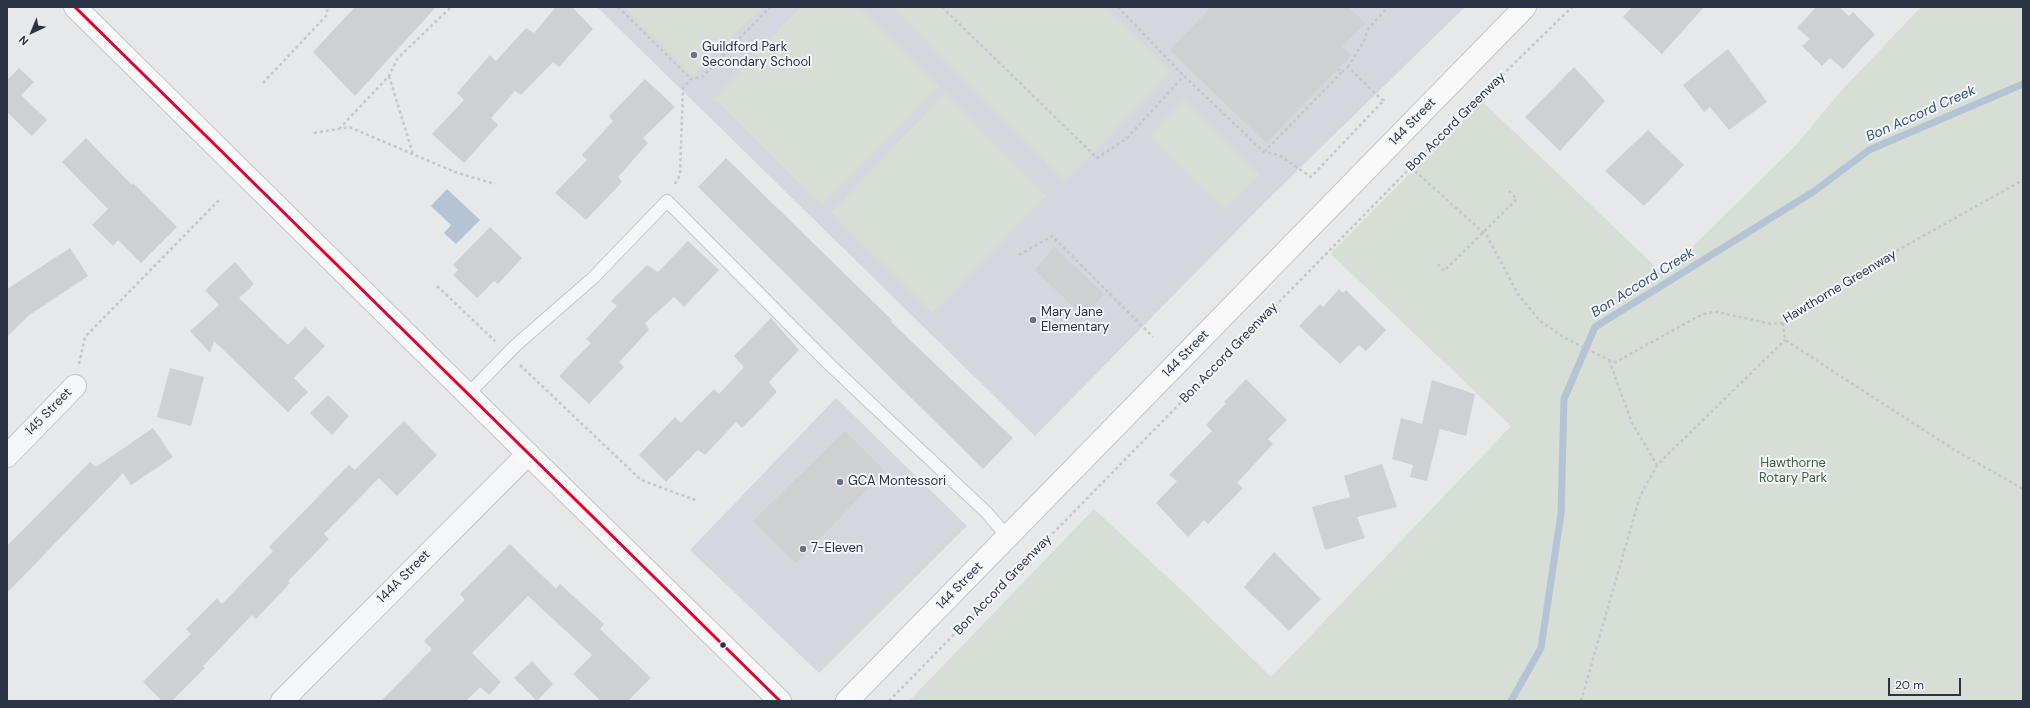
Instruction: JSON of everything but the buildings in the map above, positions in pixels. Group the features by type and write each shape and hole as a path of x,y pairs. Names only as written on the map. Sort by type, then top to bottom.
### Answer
{"main road":[{"path":"75,7 780,701"},
{"name":"144 Street","path":"847,701 1525,7"}],"street":[{"name":"145 Street","path":"7,456 75,386"},
{"name":"144A Street","path":"282,701 528,454"}],"lane":[{"path":"468,394 508,353 593,278 667,200 830,365 986,512 1008,537"}],"path":[{"path":"263,83 326,16 328,7"},
{"path":"339,129 389,76 397,59 451,7"},
{"path":"618,7 691,80"},
{"path":"667,200 680,175 683,88 691,80 702,77 770,7"},
{"path":"942,7 1097,158 1126,139 1184,76"},
{"path":"1118,7 1184,76 1264,152 1279,155 1311,177 1384,100 1380,99 1348,67"},
{"path":"1264,152 1348,67 1364,41 1368,29 1388,7"},
{"name":"Bon Accord Greenway","path":"889,701 1412,166 1446,129 1572,7"},
{"path":"1338,69 1342,72"},
{"path":"389,76 414,154"},
{"path":"314,133 349,127 455,172 494,184"},
{"path":"1404,162 1412,166 1487,236 1518,294 1540,321 1565,338 1609,360 1632,423 1657,465"},
{"name":"Hawthorne Greenway","path":"1609,360 1616,362 1622,360 1697,316 1707,313 1718,312 1771,324 1783,323 1794,318 1866,268 2023,180"},
{"path":"1438,264 1444,271 1484,234 1517,199 1508,190"},
{"path":"75,386 86,337 221,198"},
{"path":"1019,255 1052,236 1153,337"},
{"path":"436,286 641,480 698,501"},
{"path":"1783,323 1785,340"},
{"path":"1581,701 1640,496 1657,465 1785,340"},
{"path":"1785,340 1953,449 2023,489"}],"shaded area":[{"name":"Mary Jane Elementary","path":"597,7 1465,7 1263,204 1035,436"},
{"path":"836,398 967,526 819,673 690,550"}],"green space":[{"path":"624,7 762,7 693,76"},
{"path":"800,7 860,7 939,86 822,205 714,99"},
{"path":"892,7 1106,7 1172,71 1065,182"},
{"name":"Hawthorne Rotary Park","path":"1921,7 2023,7 2023,701 909,701 1094,509 1191,599 1271,677 1511,426 1332,255 1332,252 1482,101 1664,275 1796,145 1842,90"},
{"path":"945,93 1046,196 933,313 831,213"},
{"path":"1184,100 1259,174 1225,210 1149,136"}],"water":[{"path":"447,189 480,220 456,244 444,233 451,225 431,206"}],"waterway":[{"name":"Bon Accord Creek","path":"1511,701 1541,648 1561,514 1564,399 1595,327 1813,192 1869,150 2023,84"}],"transit line":[{"path":"75,7 780,701"}],"place":[{"name":"Guildford Park Secondary School","path":"694,55"},
{"name":"Mary Jane Elementary","path":"1033,320"},
{"name":"GCA Montessori","path":"840,482"},
{"name":"7-Eleven","path":"803,549"}]}
